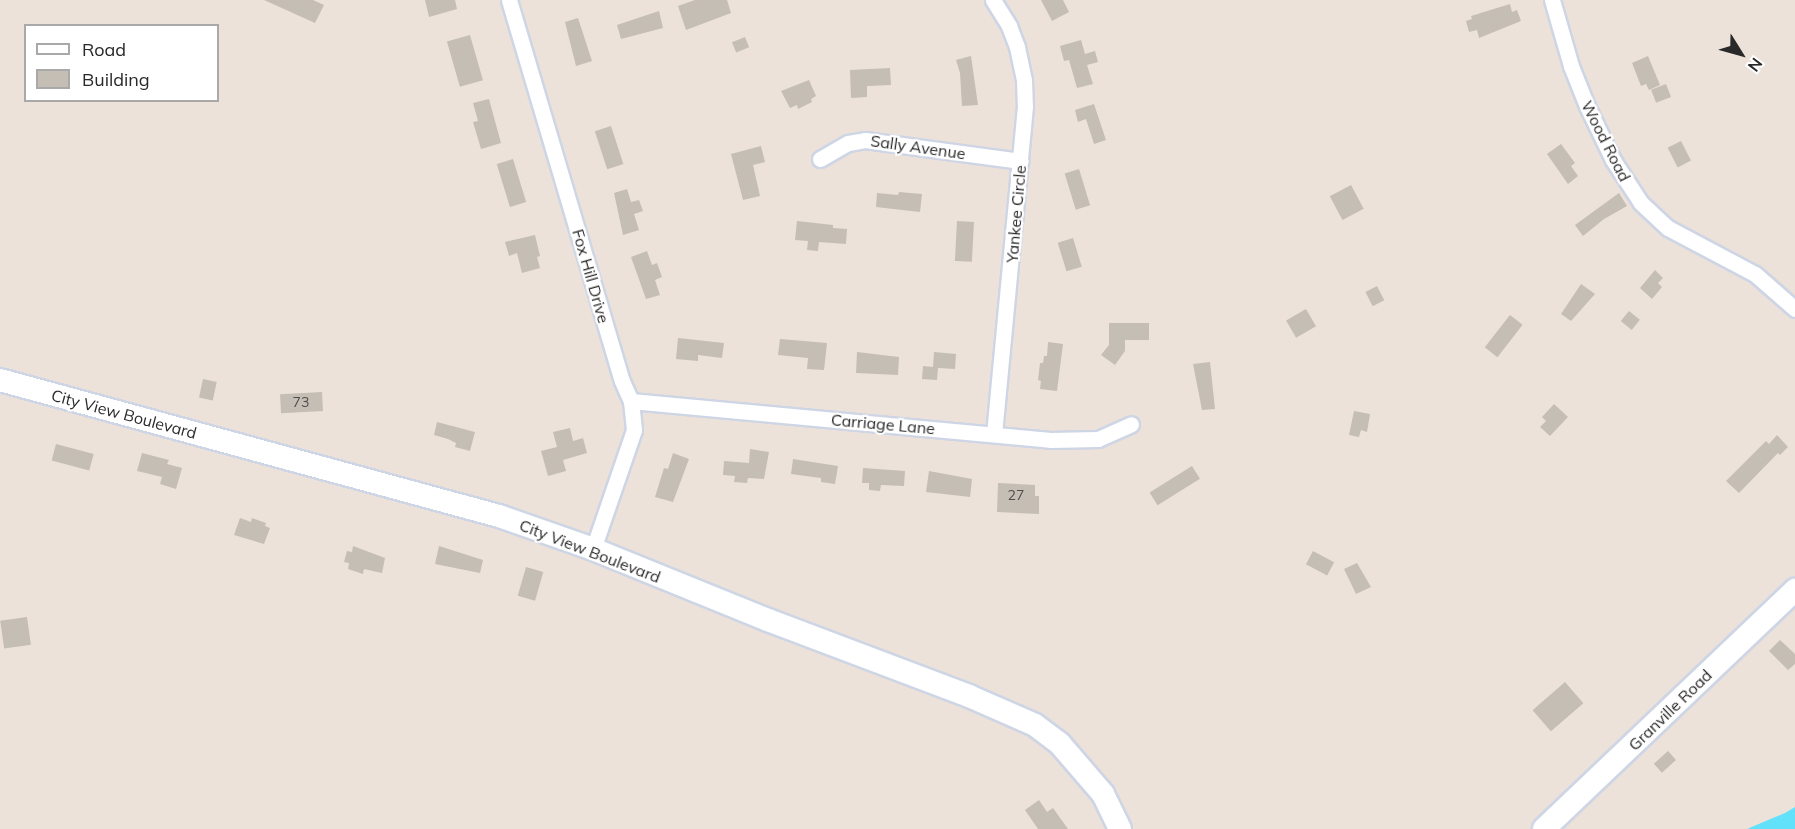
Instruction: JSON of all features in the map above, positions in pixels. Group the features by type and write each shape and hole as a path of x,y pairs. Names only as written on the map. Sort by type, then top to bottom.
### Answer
{"street":[{"name":"Fox Hill Drive","path":"511,0 622,381 631,400 634,430 593,549"},
{"name":"Yankee Circle","path":"993,0 1009,26 1022,69 1025,106 1022,161 994,434"},
{"name":"Wood Road","path":"1552,0 1571,66 1587,106 1613,160 1641,203 1668,228 1755,274 1795,309"},
{"name":"Sally Avenue","path":"819,159 848,143 865,140 1022,161"},
{"name":"City View Boulevard","path":"0,380 499,516 593,549 768,620 969,696 1035,725 1060,744 1103,794 1120,829"},
{"name":"Carriage Lane","path":"631,400 1050,440 1098,439 1131,424"},
{"name":"Granville Road","path":"1544,829 1795,590"}],"water":[{"path":"1795,807 1795,829 1747,829 1785,813"}],"building":[{"path":"264,0 313,0 324,5 315,23"},
{"path":"425,0 455,0 457,9 429,17"},
{"path":"695,0 727,0 731,13 686,30 678,6"},
{"path":"1041,0 1063,0 1069,12 1052,21"},
{"path":"1510,4 1512,12 1517,10 1521,21 1479,38 1477,30 1469,32 1466,21 1472,19 1471,16"},
{"path":"659,11 663,28 621,39 617,25"},
{"path":"578,18 592,61 576,66 565,22"},
{"path":"470,35 483,80 460,87 447,42"},
{"path":"745,37 749,47 736,52 732,42"},
{"path":"1081,40 1085,54 1095,51 1098,62 1087,65 1093,84 1077,88 1069,60 1064,61 1060,46"},
{"path":"971,56 978,105 962,106 960,73 956,60"},
{"path":"1648,56 1660,85 1649,90 1646,84 1641,86 1632,63"},
{"path":"890,68 891,85 867,86 867,97 851,98 850,70"},
{"path":"809,80 816,96 811,99 812,102 798,109 797,105 790,108 781,91"},
{"path":"1666,84 1671,97 1656,103 1651,90"},
{"path":"489,99 501,143 481,149 473,122 478,121 473,103"},
{"path":"1094,104 1106,140 1094,144 1086,119 1078,122 1075,110"},
{"path":"611,126 623,164 607,169 595,131"},
{"path":"1681,141 1691,161 1678,167 1668,148"},
{"path":"1561,144 1575,163 1571,166 1578,176 1568,184 1547,154"},
{"path":"761,146 765,162 753,165 760,196 743,200 731,154"},
{"path":"513,159 526,202 510,207 497,164"},
{"path":"1079,169 1090,205 1076,210 1065,173"},
{"path":"1351,185 1364,209 1342,220 1330,196"},
{"path":"627,189 631,202 639,200 643,211 634,214 639,230 623,235 614,193"},
{"path":"899,192 922,194 920,212 876,207 877,193 898,195"},
{"path":"1619,193 1627,206 1604,219 1583,236 1575,225"},
{"path":"797,221 847,229 846,244 819,242 818,251 807,250 808,241 795,240"},
{"path":"957,221 974,222 972,262 955,261"},
{"path":"535,235 540,268 522,273 517,253 509,256 505,242"},
{"path":"1073,238 1082,267 1066,271 1058,243"},
{"path":"647,251 652,265 657,263 662,277 655,280 660,295 646,299 631,257"},
{"path":"1655,270 1663,278 1658,283 1662,287 1652,299 1640,288"},
{"path":"1581,284 1595,294 1571,321 1561,314"},
{"path":"1377,286 1384,300 1373,306 1365,292"},
{"path":"1306,309 1316,326 1296,338 1286,320"},
{"path":"1629,311 1640,320 1632,330 1621,321"},
{"path":"1510,315 1523,325 1497,357 1485,347"},
{"path":"1109,323 1149,323 1149,340 1125,340 1125,351 1115,365 1101,355 1109,345"},
{"path":"678,338 724,343 722,358 698,355 698,361 676,359"},
{"path":"780,339 827,343 824,370 807,369 808,358 778,355"},
{"path":"1048,342 1063,344 1057,391 1040,389 1041,381 1038,380 1040,363 1043,363 1044,356 1047,356"},
{"path":"857,352 899,357 898,375 856,373"},
{"path":"934,352 956,354 955,369 938,368 937,380 922,379 923,366 933,367"},
{"path":"1210,362 1215,409 1202,410 1193,364"},
{"path":"203,379 217,382 213,400 199,398"},
{"path":"322,392 323,411 281,413 280,394"},
{"path":"1554,404 1568,417 1550,436 1540,427 1546,421 1542,417"},
{"path":"1354,411 1370,414 1367,432 1361,430 1359,437 1349,435"},
{"path":"437,422 475,432 470,451 455,447 456,443 434,435"},
{"path":"570,428 573,441 583,438 587,453 563,460 566,471 548,476 541,451 557,447 553,432"},
{"path":"1777,435 1788,447 1780,455 1778,453 1739,493 1726,481 1766,441 1769,444"},
{"path":"56,444 94,454 89,471 52,460"},
{"path":"750,449 769,452 764,479 748,478 747,483 734,482 735,476 723,475 724,461 749,463"},
{"path":"142,453 169,460 167,464 182,468 176,489 160,484 162,477 137,471"},
{"path":"673,453 689,459 673,502 655,497 664,468 668,469"},
{"path":"793,459 838,466 835,484 821,482 821,478 791,474"},
{"path":"1192,466 1200,479 1158,505 1150,492"},
{"path":"863,468 905,471 904,486 881,485 880,491 869,490 869,483 862,483"},
{"path":"929,471 972,479 970,497 926,492"},
{"path":"998,483 1035,485 1035,496 1039,496 1039,514 997,512"},
{"path":"240,518 251,522 252,518 266,523 265,526 270,528 264,544 234,535"},
{"path":"353,546 385,558 382,573 364,569 363,574 348,569 349,563 344,562 347,551 352,552"},
{"path":"439,546 483,560 480,573 435,564"},
{"path":"1313,551 1334,562 1327,576 1306,564"},
{"path":"1357,563 1371,587 1356,594 1344,569"},
{"path":"526,567 543,572 535,601 518,596"},
{"path":"27,617 31,645 4,648 0,621"},
{"path":"1780,640 1795,654 1795,664 1788,670 1769,651"},
{"path":"1565,682 1583,703 1551,731 1533,710"},
{"path":"1668,751 1676,760 1662,773 1654,764"},
{"path":"1039,800 1047,812 1053,808 1068,829 1038,829 1025,810"}]}
